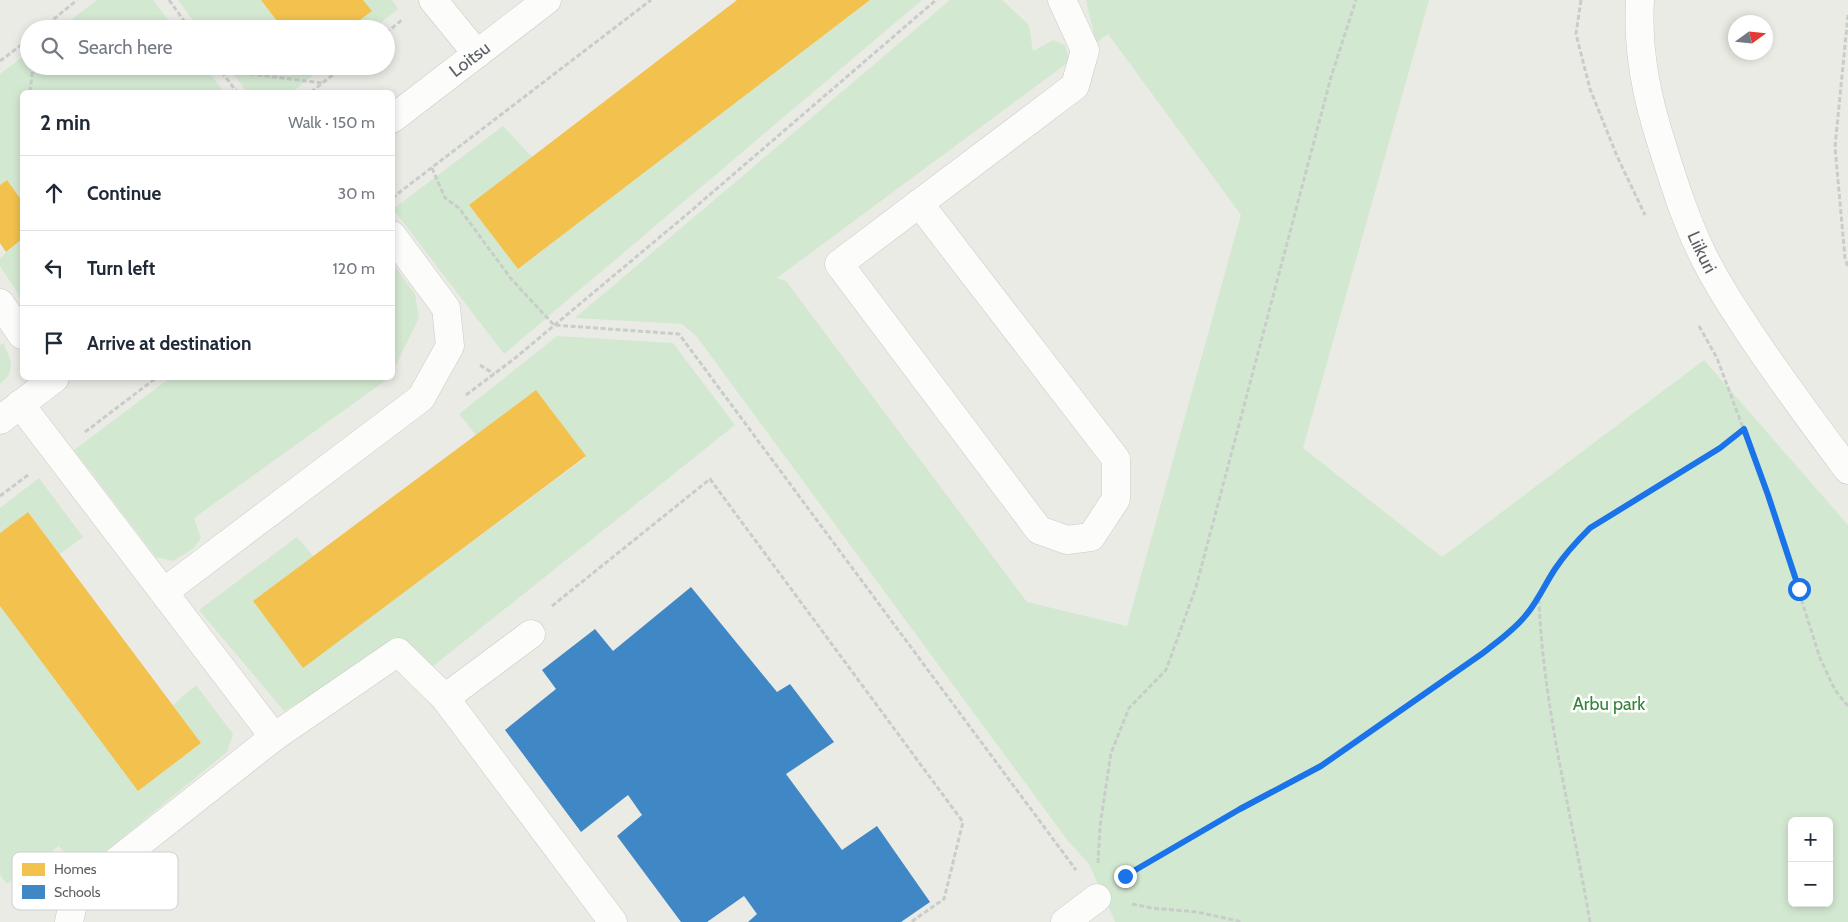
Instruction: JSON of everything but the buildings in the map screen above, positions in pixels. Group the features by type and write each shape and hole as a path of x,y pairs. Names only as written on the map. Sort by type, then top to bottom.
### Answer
{"street":[{"path":"433,0 477,54"},
{"name":"Loitsu","path":"395,117 547,0"},
{"path":"919,203 1116,459 1116,499 1091,536 1067,540 1039,530 838,264 919,203 1075,86 1086,50 1062,0"},
{"name":"Liikuri","path":"1640,0 1639,17 1642,57 1650,105 1675,186 1701,251 1725,294 1763,352 1848,470"},
{"path":"164,592 421,398 450,346 446,308 395,238"},
{"path":"0,303 20,332"},
{"path":"52,380 10,412 164,592 274,737"},
{"path":"445,698 531,634"},
{"path":"128,852 274,737 398,652 445,698 613,922"},
{"path":"1065,922 1097,898"}],"path":[{"path":"53,20 77,0"},
{"path":"169,0 183,20"},
{"path":"395,196 651,0"},
{"path":"514,359 693,210 936,0"},
{"path":"1097,898 1100,826 1111,753 1129,708 1166,670 1196,587 1331,77 1356,0"},
{"path":"1848,16 1835,147 1845,258 1848,268"},
{"path":"0,61 20,46"},
{"path":"30,90 32,75"},
{"path":"224,75 236,90"},
{"path":"267,75 322,83"},
{"path":"313,90 332,75"},
{"path":"432,168 444,198 459,208 512,280 554,325 679,334 1097,898 1151,908 1197,912 1243,922"},
{"path":"1717,358 1778,523 1820,658 1835,690 1848,706"},
{"path":"1097,898 1125,876 1240,809 1321,766 1505,636 1525,617 1539,598 1555,570 1575,543 1590,528 1706,457 1744,429"},
{"path":"531,634 542,614 710,479 963,822 944,899 910,922"},
{"path":"1539,598 1540,627 1555,744 1590,922"}],"green space":[{"path":"97,0 153,0 168,20 71,20"},
{"path":"178,0 261,0 276,20 192,20"},
{"path":"363,0 392,0 398,9 384,20 360,20 371,11"},
{"path":"870,0 922,0 504,354 395,212 395,207 503,126 532,157 469,205 518,269"},
{"name":"Arbu park","path":"950,0 1002,0 1029,25 1033,51 1053,40 1065,45 1070,61 777,278 786,281 1027,602 1127,626 1241,215 1108,34 1096,43 1086,0 1429,0 1303,448 1442,557 1704,360 1848,525 1848,922 1115,922 1089,864 1068,841 697,337 682,324 575,318"},
{"path":"20,59 20,75 211,75 222,90 20,90 20,198 7,180 0,185 0,74"},
{"path":"234,75 314,75 295,90 245,90"},
{"path":"20,241 20,297 0,266 0,258"},
{"path":"395,267 415,294 419,318 395,367"},
{"path":"557,336 673,343 735,425 431,668 402,641 284,711 199,610 297,537 313,556 253,601 303,667 586,457 536,390 476,435 459,414"},
{"path":"3,343 10,359 11,370 9,375 0,384 0,345"},
{"path":"167,380 386,380 194,518 201,538 194,548 173,561 156,557 74,450"},
{"path":"39,478 83,537 60,554 28,512 0,533 0,508"},
{"path":"0,606 138,790 201,743 173,705 196,685 233,734 227,752 105,852 63,852 59,846 51,852 12,852 12,880 7,884 0,875"}],"route":[{"path":"1125,876 1240,809 1321,766 1483,653 1525,617 1539,598 1555,570 1575,543 1590,528 1720,448 1744,429 1799,589"}]}
